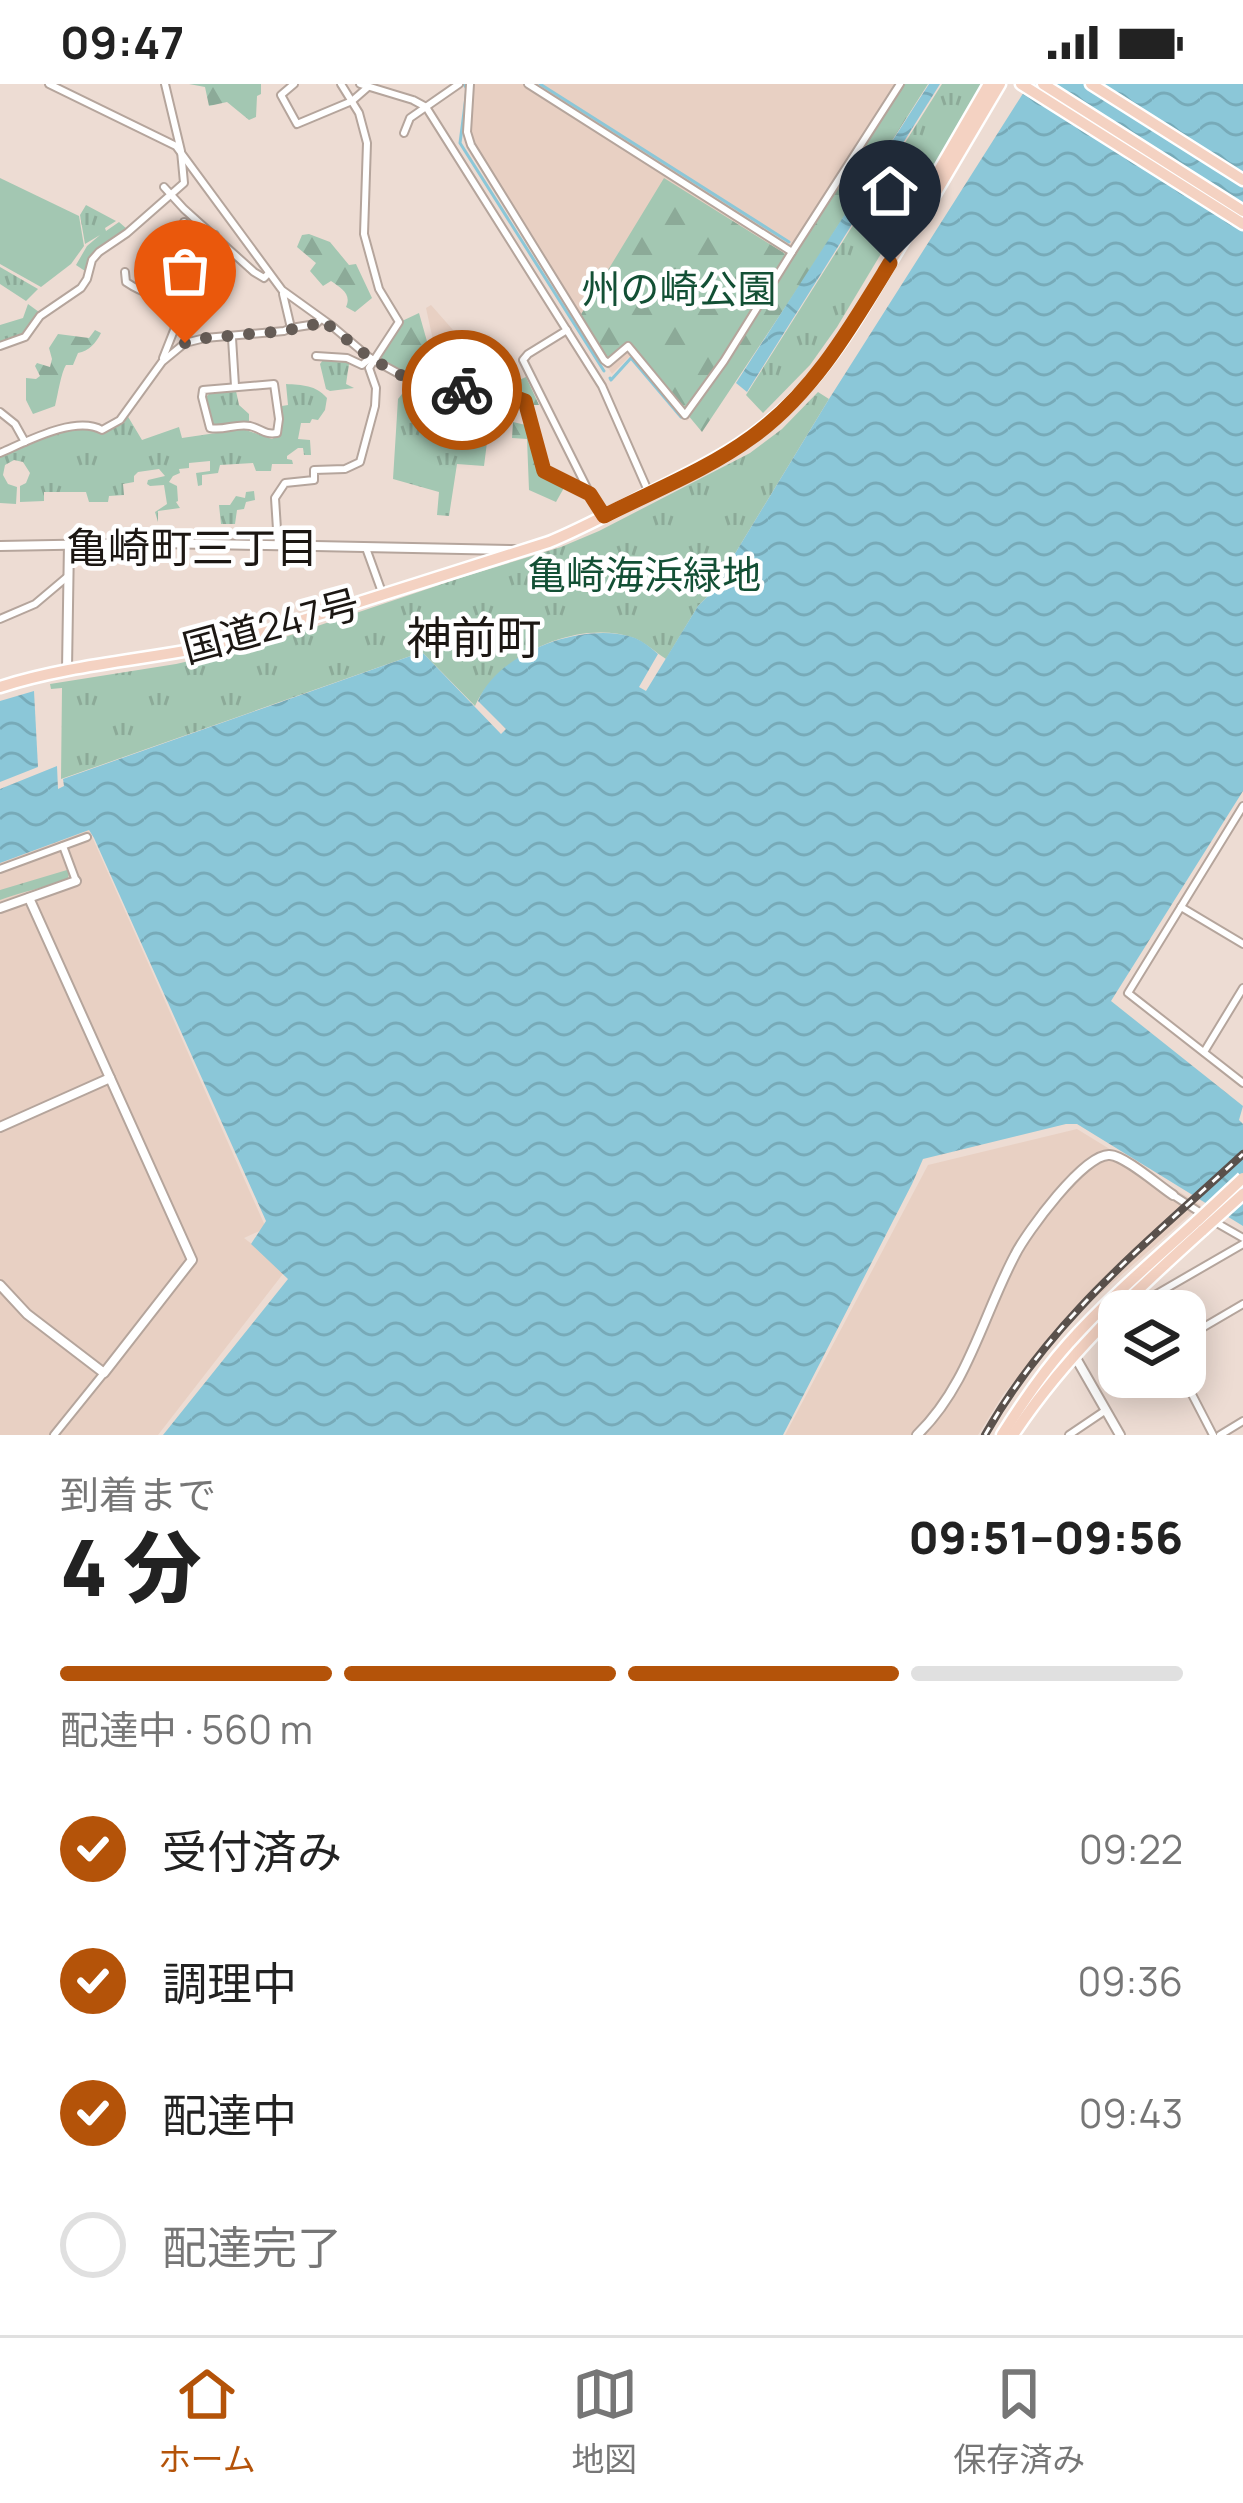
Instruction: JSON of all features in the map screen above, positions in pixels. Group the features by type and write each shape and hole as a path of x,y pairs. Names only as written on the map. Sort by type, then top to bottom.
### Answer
{"highway":[{"name":"国道247号","path":"910,230 924,196 988,84"},
{"name":"国道247号","path":"0,687 67,669 213,646 549,542 741,445 788,405 829,358 1000,84"},
{"path":"1043,84 1243,211"},
{"path":"1090,84 1243,180"},
{"path":"1023,85 1243,224"},
{"path":"1200,1226 1243,1178"},
{"path":"1003,1435 1028,1395 1112,1299 1243,1194"},
{"path":"1013,1435 1070,1350"}],"street":[{"path":"49,84 181,151 282,290 372,359 426,385 498,391 523,399 544,471 590,494"},
{"path":"0,346 25,337 40,316 81,289 92,260 184,182 165,84"},
{"path":"294,84 281,95 297,124 352,101 364,86 426,107 606,362 613,362 628,346 685,415 900,84"},
{"path":"278,545 274,498 285,483 314,479 314,470 345,469 360,462 375,406 376,388 369,368 399,322 379,289 364,234 367,143 359,112 340,84"},
{"path":"404,133 408,120 459,84"},
{"path":"470,84 467,132 471,145 559,298 567,330 602,386 650,493"},
{"path":"528,84 792,251"},
{"path":"164,187 254,272 263,278 269,273"},
{"path":"162,362 180,315 193,243 184,222"},
{"path":"193,243 202,245 215,235"},
{"path":"125,272 130,285 152,296 182,299"},
{"path":"282,290 291,328"},
{"path":"0,453 74,425 112,427 162,362 191,340 284,331 321,319"},
{"path":"567,330 523,360 604,516"},
{"path":"232,338 235,386"},
{"path":"316,356 346,358 362,365 372,359"},
{"path":"274,384 278,433 266,434 249,426 211,428 203,390 235,386 274,384"},
{"path":"0,412 26,442"},
{"path":"67,669 69,543"},
{"path":"0,546 518,550"},
{"path":"365,546 383,595"},
{"path":"0,619 35,604 68,577"},
{"path":"1243,806 1128,993 1243,1083"},
{"path":"0,869 87,838"},
{"path":"0,908 76,880 63,846"},
{"path":"29,898 192,1260 54,1435"},
{"path":"1181,907 1243,944"},
{"path":"1204,1052 1243,988"},
{"path":"0,1127 110,1078"},
{"path":"917,1435 948,1398 1016,1253 1040,1217 1100,1156 1113,1154 1243,1241 1163,1290"},
{"path":"0,1285 27,1315 104,1373"},
{"path":"1206,1326 1243,1304"},
{"path":"1070,1350 1120,1435"},
{"path":"1196,1398 1217,1435 1243,1421"},
{"path":"1069,1435 1106,1410"}],"shaded area":[{"path":"467,84 897,84 687,421 632,354 612,374 464,138"},
{"path":"431,305 453,330 490,335 486,363 473,360 471,365 436,354 426,308"},
{"path":"89,830 266,1228 244,1238 286,1270 158,1435 0,1435 0,863"},
{"path":"1077,1129 1201,1205 1104,1290 1098,1290 1098,1296 1004,1393 978,1435 785,1435 928,1165"}],"green space":[{"path":"189,84 261,84 256,117 249,120 227,102 209,106 205,87"},
{"name":"州の崎公園","path":"902,84 928,84 702,432 628,343 613,358 605,357 580,316 664,178 792,258"},
{"path":"942,84 983,84 837,327 810,365 763,413 746,395"},
{"path":"0,178 79,216 84,246 71,264 41,287 0,264"},
{"path":"86,205 116,221 106,231 119,222 127,229 92,254 85,271 76,265 100,235 85,244 80,215"},
{"path":"302,235 330,242 349,265 356,264 372,298 355,312 346,307 348,298 342,289 331,281 323,286 310,271 316,263 297,247"},
{"path":"0,267 38,289 26,301 0,284"},
{"path":"28,304 39,312 31,325 0,343 0,325 23,318"},
{"path":"419,313 432,359 504,376 512,383 526,377 539,405 518,395 426,381 393,368 381,358 402,321"},
{"path":"95,330 101,333 94,343 78,353 73,365 66,365 55,406 33,414 26,400 26,378 40,376 37,363 50,367 49,348 58,334 89,338"},
{"path":"340,359 349,364 346,384 354,388 330,391 320,364"},
{"path":"286,384 313,388 327,398 318,420 301,423 298,439 310,440 311,455 298,448 287,456 293,464 272,464 271,471 256,471 253,463 220,465 218,473 202,475 198,486 196,473 210,471 210,461 189,463 189,468 179,469 169,482 177,486 180,508 158,511 158,522 155,512 167,504 164,485 147,484 165,476 159,469 138,472 134,482 123,484 124,495 109,496 108,502 89,502 86,492 44,492 44,501 20,502 20,486 30,473 23,462 14,460 5,465 3,475 17,487 16,504 0,503 0,457 64,430 102,433 127,415 142,440 179,427 182,438 243,429 272,439 281,434 282,406 288,405"},
{"path":"409,385 451,394 493,395 484,466 457,464 449,516 437,515 439,492 393,479 398,399"},
{"path":"236,391 249,422 213,426 206,397"},
{"name":"亀崎海浜緑地","path":"818,392 829,399 666,659 638,640 612,633 566,637 542,645 502,671 475,706 422,652 61,779 62,688 51,689 50,684 264,644 561,547 750,453"},
{"path":"513,422 530,426 542,474 565,486 556,502 529,490 527,439 512,438"},
{"path":"254,491 255,500 237,510 235,524 221,524 219,505 230,505 236,496 245,498 246,492"},
{"path":"67,870 68,878 0,900 0,890"}],"water":[{"path":"929,84 940,84 747,392 736,383"},
{"path":"1031,84 1243,84 1243,791 1111,1001 1243,1106 1239,1120 1243,1124 1243,1226 1077,1124 1066,1124 923,1159 783,1435 163,1435 288,1279 251,1244 266,1221 94,838 89,830 0,863 0,789 57,766 58,789 64,786 63,779 422,652 501,734 506,729 478,701 504,668 545,644 592,633 635,638 658,654 639,687 646,691"},
{"path":"34,691 38,767 0,782 0,701"}],"waterway":[{"path":"464,84 460,143 604,371"},
{"path":"540,84 789,242"},
{"path":"610,378 631,358 681,417"}],"railway":[{"path":"985,1435 1039,1355 1102,1284 1243,1154"}],"way so far":[{"path":"185,343 284,331 321,319 370,358 412,381 462,390"}],"district":[{"name":"亀崎町三丁目","path":"192,548"},
{"name":"神前町","path":"474,638"}],"route":[{"path":"462,390 498,391 525,401 544,471 590,494 604,516 702,467 771,422 829,358 890,263"}]}
